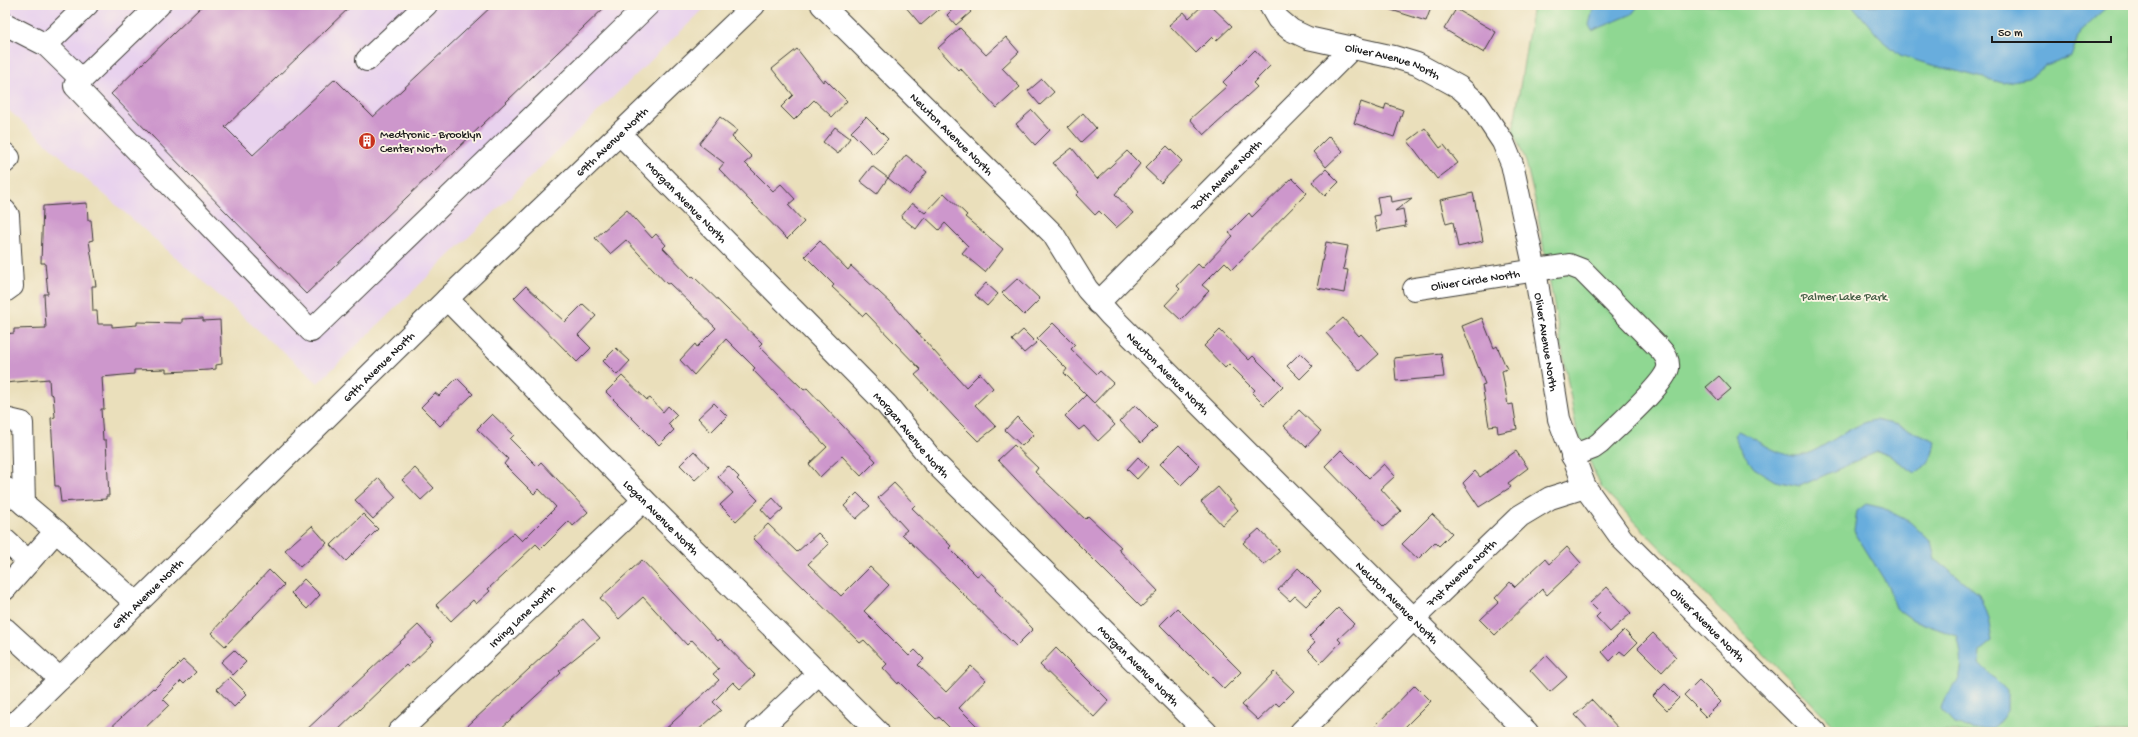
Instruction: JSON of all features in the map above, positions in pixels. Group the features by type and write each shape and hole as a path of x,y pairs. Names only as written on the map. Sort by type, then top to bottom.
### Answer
{"street":[{"path":"46,44 87,5"},
{"path":"159,5 75,86 311,331 648,5"},
{"path":"367,60 426,5"},
{"name":"69th Avenue North","path":"6,732 448,299 754,5"},
{"name":"Newton Avenue North","path":"822,5 1053,234 1087,289 1098,303 1527,732"},
{"name":"Oliver Avenue North","path":"1270,5 1278,19 1291,30 1308,38 1353,47 1417,64 1459,87 1477,103 1503,142 1512,164 1535,270 1559,419 1585,487 1622,539 1816,732"},
{"path":"5,24 46,44 82,80"},
{"name":"70th Avenue North","path":"1098,303 1353,47"},
{"name":"Morgan Avenue North","path":"620,134 882,400 934,462 1206,732"},
{"path":"5,154 9,158 5,162"},
{"path":"5,211 8,215 12,286 5,291"},
{"name":"Oliver Circle North","path":"1414,289 1569,266 1582,270 1660,349 1668,361 1668,369 1659,384 1600,443 1593,448 1572,456"},
{"name":"Logan Avenue North","path":"448,299 644,500 878,732"},
{"path":"5,419 22,423 24,504"},
{"name":"71st Avenue North","path":"1301,732 1413,619 1520,516 1550,498 1585,487"},
{"path":"5,488 137,604"},
{"name":"Irving Lane North","path":"399,732 644,500"},
{"path":"5,589 56,532"},
{"path":"5,540 29,562"},
{"path":"5,629 60,679"},
{"path":"757,732 819,673"}],"shaded area":[{"path":"5,5 708,5 318,383 5,107"}],"green space":[{"name":"Palmer Lake Park","path":"1533,5 2133,5 2133,732 1840,732 1601,487 1577,432 1535,200 1526,162 1513,131"}],"water":[{"path":"1594,5 1639,5 1632,14 1592,31 1589,25"},
{"path":"1852,5 2109,5 2080,31 2071,57 2046,66 2028,78 2003,83 1921,62 1900,55 1879,37"},
{"path":"1875,420 1898,425 1935,441 1933,452 1927,464 1915,473 1887,454 1877,452 1800,486 1775,481 1754,468 1739,447 1734,435 1738,431 1772,449 1794,456 1812,452 1853,428"},
{"path":"1866,504 1883,508 1910,522 1931,542 1935,559 1979,594 1988,618 1992,641 1980,651 1979,663 2007,691 2007,712 1994,728 1976,729 1954,724 1941,710 1945,698 1956,684 1961,673 1961,654 1957,636 1913,620 1896,608 1888,586 1854,531 1857,511"}],"building":[{"name":"Medtronic - Brooklyn Center North","path":"203,5 352,5 225,127 253,155 335,79 373,117 493,5 607,5 306,294 111,94"},
{"path":"904,5 944,5 921,25"},
{"path":"957,5 965,5 971,12 956,25 947,15"},
{"path":"1203,5 1210,5 1232,26 1216,41 1212,37 1196,53 1169,25 1184,12 1189,18"},
{"path":"1385,5 1432,5 1426,21 1385,8"},
{"path":"1456,9 1496,32 1484,53 1444,29"},
{"path":"960,28 986,55 1006,37 1019,52 1002,68 1020,87 997,108 960,68 958,70 938,48"},
{"path":"797,49 823,82 825,79 847,101 832,117 814,100 794,120 781,107 793,95 772,69"},
{"path":"1255,50 1270,66 1253,83 1257,87 1204,135 1190,119 1227,86 1223,82"},
{"path":"1042,79 1054,92 1040,105 1028,91"},
{"path":"1361,102 1384,110 1386,104 1403,110 1394,137 1354,123"},
{"path":"1032,110 1050,130 1035,145 1016,124"},
{"path":"1083,113 1096,128 1081,142 1068,127"},
{"path":"720,117 737,130 732,137 752,157 745,163 773,191 781,184 795,199 788,205 804,222 787,239 719,169 724,163 699,144"},
{"path":"866,117 888,139 873,154 851,132"},
{"path":"835,127 850,138 838,154 823,142"},
{"path":"1425,128 1440,148 1444,145 1458,163 1437,179 1408,141"},
{"path":"1329,136 1343,151 1326,167 1313,152"},
{"path":"1167,146 1182,161 1161,183 1145,168"},
{"path":"1072,148 1097,179 1127,151 1140,164 1115,194 1133,213 1116,228 1099,211 1095,215 1076,195 1079,192 1053,163"},
{"path":"906,155 927,172 909,195 888,178"},
{"path":"872,166 888,178 877,194 860,181"},
{"path":"1326,169 1339,182 1325,196 1312,182"},
{"path":"1292,178 1307,193 1232,269 1225,262 1202,285 1209,291 1181,320 1165,305 1180,289 1177,286 1198,264 1202,268 1233,236 1229,233 1249,213 1252,217"},
{"path":"944,193 967,215 965,217 1003,249 985,272 962,253 968,246 945,223 939,230 925,217 916,229 901,217 912,203 925,213"},
{"path":"1473,193 1483,241 1458,247 1453,222 1446,224 1440,200"},
{"path":"1390,195 1391,202 1412,198 1395,211 1403,209 1406,226 1377,231 1374,216 1380,215 1377,197"},
{"path":"87,203 88,220 91,220 93,240 89,241 96,286 92,286 93,311 97,311 98,324 112,324 112,327 137,325 137,322 182,323 182,319 203,318 203,321 220,320 222,364 216,365 216,369 209,370 166,372 166,369 134,370 134,374 102,377 104,409 101,409 103,440 106,440 109,496 106,496 106,499 61,502 59,486 55,486 51,418 55,417 53,395 50,394 49,379 5,383 5,334 14,333 14,329 46,328 44,294 48,294 45,263 41,263 43,206"},
{"path":"627,210 652,238 656,234 666,245 663,248 692,278 693,276 762,343 759,346 804,390 807,388 876,461 861,476 842,456 820,477 809,464 827,447 753,370 755,368 726,339 694,375 680,360 695,344 697,347 716,328 669,283 667,284 626,240 610,254 595,238"},
{"path":"820,241 848,270 851,266 893,305 966,387 980,373 993,388 975,405 996,427 978,441 956,419 915,375 921,370 866,313 863,316 832,287 834,285 805,256"},
{"path":"1326,242 1348,246 1343,269 1348,270 1344,293 1317,288"},
{"path":"1018,278 1040,299 1024,315 1002,293"},
{"path":"986,283 998,294 987,306 975,295"},
{"path":"526,286 565,322 583,304 596,316 578,335 591,348 577,362 514,298"},
{"path":"1343,318 1359,336 1361,334 1379,354 1360,371 1326,333"},
{"path":"1482,318 1494,348 1497,346 1507,369 1502,371 1508,405 1513,404 1517,429 1498,433 1497,425 1489,426 1482,385 1485,384 1462,326"},
{"path":"1053,323 1075,345 1071,349 1097,374 1100,371 1113,383 1094,403 1064,373 1067,369 1037,339"},
{"path":"1023,330 1036,343 1024,353 1012,340"},
{"path":"1220,330 1249,360 1253,356 1283,386 1264,405 1252,393 1255,390 1229,364 1225,368 1204,346"},
{"path":"616,348 630,361 617,375 603,361"},
{"path":"1300,353 1313,366 1300,379 1287,366"},
{"path":"1441,353 1444,377 1396,381 1394,358"},
{"path":"622,376 647,400 650,398 663,412 668,406 677,415 668,424 674,430 659,445 606,392"},
{"path":"1719,376 1731,389 1718,400 1706,387"},
{"path":"457,378 473,394 440,426 421,407 435,393 439,396"},
{"path":"1086,395 1115,425 1098,441 1084,426 1079,430 1065,416"},
{"path":"714,403 727,416 711,432 698,418"},
{"path":"1135,405 1157,427 1141,443 1120,421"},
{"path":"1299,410 1321,431 1306,447 1284,426"},
{"path":"492,414 514,435 510,439 537,466 541,462 588,512 573,526 569,521 541,549 536,544 488,589 490,591 476,604 473,600 451,621 436,605 514,533 522,541 556,507 539,489 534,494 504,464 508,459 477,429"},
{"path":"1017,417 1034,434 1022,446 1005,430"},
{"path":"1014,445 1038,468 1035,472 1085,519 1088,516 1121,547 1118,549 1158,591 1141,607 1064,530 998,460"},
{"path":"1179,445 1200,466 1181,485 1160,464"},
{"path":"1341,450 1369,478 1384,464 1395,476 1381,489 1401,511 1384,527 1325,466"},
{"path":"694,451 709,467 695,480 680,465"},
{"path":"1516,451 1528,468 1508,483 1511,487 1479,507 1463,483 1475,471 1480,477"},
{"path":"1138,457 1148,467 1137,479 1127,469"},
{"path":"728,466 739,477 737,479 758,500 736,521 720,505 733,493 718,477"},
{"path":"415,468 434,488 421,500 402,480"},
{"path":"379,478 396,497 373,519 355,500"},
{"path":"894,483 915,505 912,508 951,546 949,548 977,576 981,573 997,588 995,590 1033,629 1016,646 902,534 907,530 878,498"},
{"path":"1218,487 1238,510 1222,525 1201,502"},
{"path":"857,493 870,506 856,519 844,506"},
{"path":"773,498 783,509 771,520 761,509"},
{"path":"363,514 378,529 346,561 331,545"},
{"path":"1432,514 1452,533 1439,546 1435,542 1418,559 1402,544"},
{"path":"768,524 797,552 818,533 829,544 808,564 841,596 870,567 889,585 864,611 909,656 915,650 924,659 918,665 946,692 971,666 986,680 959,708 983,732 954,732 939,717 936,719 899,682 898,684 883,668 887,664 864,640 860,643 753,538"},
{"path":"312,526 327,543 300,567 285,550"},
{"path":"1259,529 1280,551 1264,565 1243,543"},
{"path":"1567,547 1581,563 1547,595 1542,589 1495,635 1480,620 1499,602 1495,598 1510,582 1515,587 1545,559 1549,564"},
{"path":"642,560 718,641 720,639 755,675 740,689 733,682 713,702 721,710 696,732 662,732 719,680 713,674 719,669 692,640 687,645 643,597 619,619 600,598"},
{"path":"1298,568 1321,591 1306,606 1295,596 1290,601 1278,590"},
{"path":"269,570 284,585 225,646 211,633"},
{"path":"304,579 320,595 307,609 291,593"},
{"path":"1607,587 1631,613 1610,632 1596,617 1600,613 1590,603"},
{"path":"1177,608 1241,672 1224,689 1160,625"},
{"path":"1338,608 1354,624 1338,639 1341,642 1321,663 1308,650 1315,643 1309,637"},
{"path":"583,619 600,638 559,671 561,673 497,732 461,732"},
{"path":"418,625 434,642 408,667 406,665 336,732 304,732"},
{"path":"1624,630 1637,643 1625,655 1620,651 1610,661 1602,652"},
{"path":"1653,633 1676,657 1662,672 1638,648"},
{"path":"1056,648 1109,701 1094,717 1040,665"},
{"path":"234,650 246,662 233,675 221,662"},
{"path":"1546,655 1567,677 1550,692 1530,670"},
{"path":"183,660 196,672 184,684 181,681 163,699 169,705 141,732 106,732 153,688 154,689"},
{"path":"1274,672 1294,691 1279,706 1276,703 1258,720 1242,705"},
{"path":"230,677 247,694 234,707 217,689"},
{"path":"1699,680 1721,702 1706,717 1684,695"},
{"path":"1665,684 1679,698 1667,710 1653,696"},
{"path":"1415,685 1431,701 1400,732 1383,732 1376,725"},
{"path":"1592,700 1622,732 1591,732 1575,715"}],"place":[{"name":"Medtronic - Brooklyn Center North","path":"367,141"}]}
